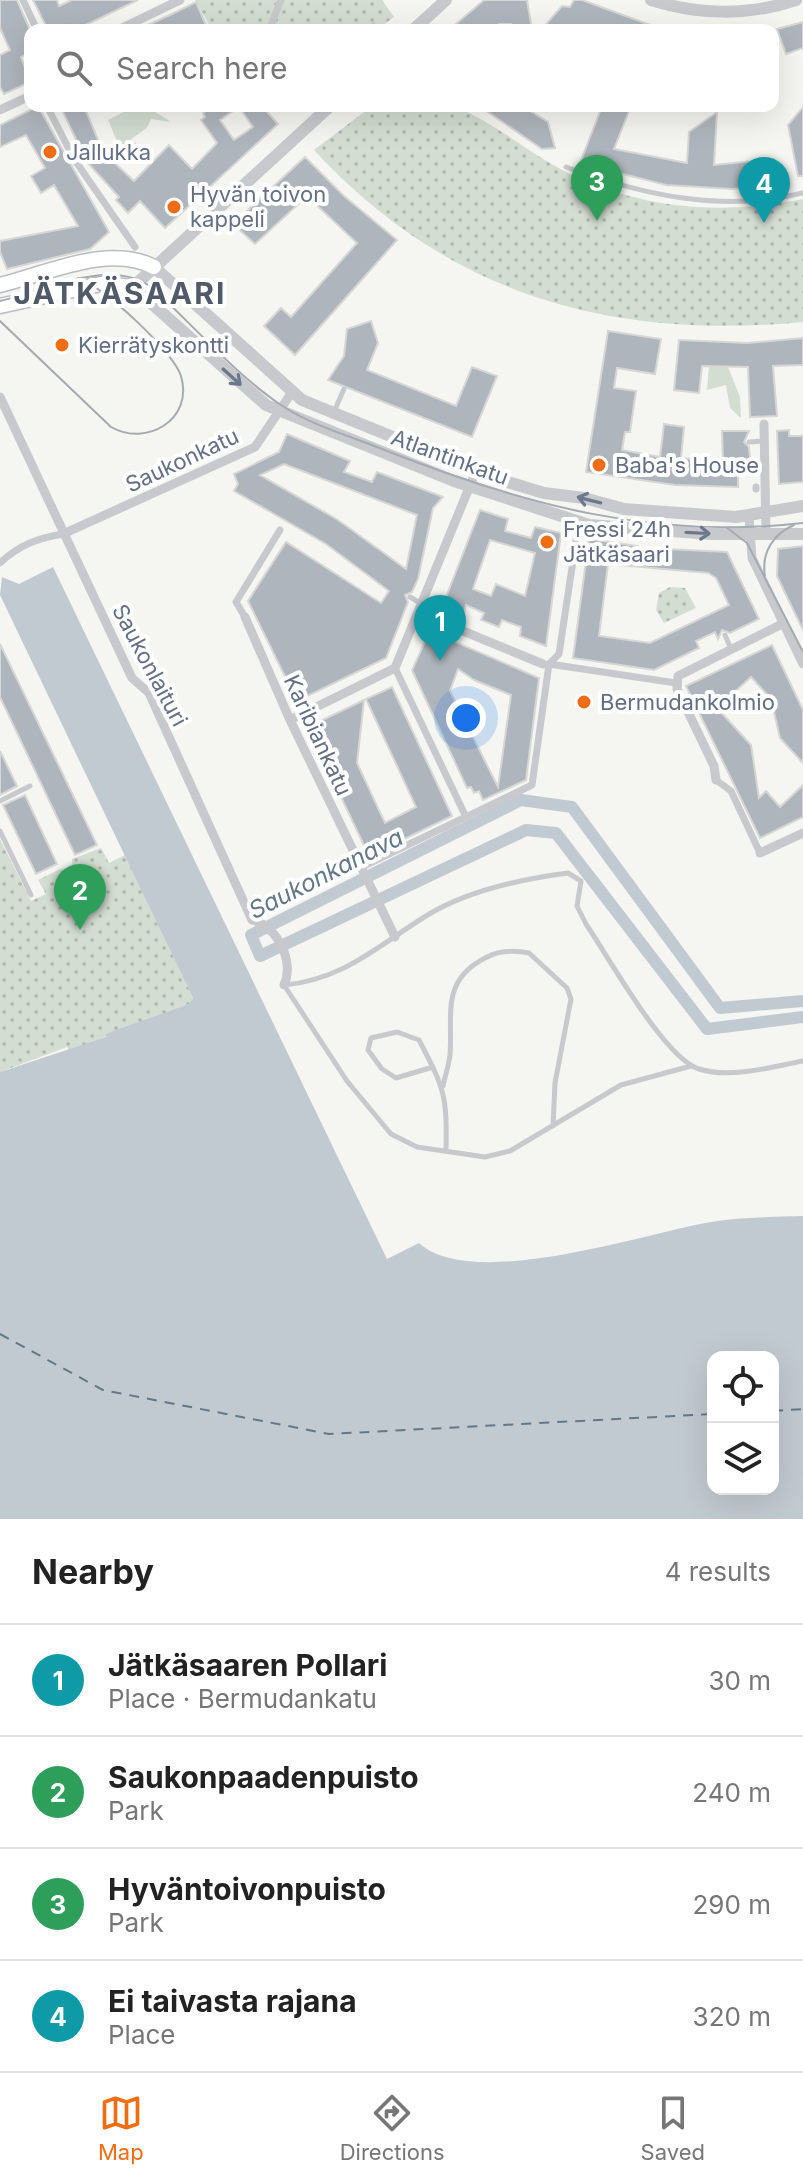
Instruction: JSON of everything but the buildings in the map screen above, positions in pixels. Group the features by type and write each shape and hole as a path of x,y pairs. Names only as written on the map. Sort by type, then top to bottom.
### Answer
{"main road":[{"path":"0,285 113,258 133,259 154,267"},
{"path":"0,306 101,284 133,287"}],"street":[{"path":"23,0 34,24"},
{"path":"130,24 180,0"},
{"path":"271,24 281,0"},
{"path":"420,24 446,0"},
{"path":"651,0 719,13 758,9 796,0"},
{"path":"0,110 24,99"},
{"path":"50,112 74,159 135,247"},
{"path":"133,287 323,112"},
{"name":"Atlantinkatu","path":"154,267 292,392 333,415 473,478 589,525 750,535 803,534"},
{"name":"Atlantinkatu","path":"133,287 255,398 279,412 473,478 584,498 613,508 749,517 803,506"},
{"name":"Saukonkatu","path":"63,534 255,447 292,392"},
{"name":"Saukonlaituri","path":"0,397 132,678 149,693 252,920 267,925 285,955 289,964 284,985"},
{"path":"764,424 766,535"},
{"path":"290,720 395,668 473,478"},
{"path":"749,517 752,558 803,664"},
{"path":"245,617 236,602 280,530"},
{"path":"0,563 15,549 39,538 63,534"},
{"path":"362,868 532,785 546,664 559,654 577,534"},
{"path":"421,609 546,664 676,683"},
{"name":"Karibiankatu","path":"245,617 290,720 395,937"},
{"path":"676,683 683,672 784,623"},
{"path":"395,668 466,817"},
{"path":"676,683 701,728 716,780 731,791 760,853 803,833"}],"lane":[{"path":"566,167 639,191 685,198 766,200 803,193"},
{"path":"333,415 344,389"},
{"path":"749,442 764,441"},
{"path":"410,597 421,609"},
{"path":"725,635 731,649"},
{"path":"0,801 30,786"},
{"path":"0,831 31,895"},
{"path":"691,1066 621,1085 510,1151 485,1157 417,1147 391,1134 347,1081 284,985 328,977 374,954 429,914 485,889 551,875 575,875 581,881 577,906 586,924 677,1056 691,1066 721,1072 803,1061"},
{"path":"443,1086 450,1055 448,1017 463,974 497,952 515,950 529,953 567,988 571,999 555,1083 553,1127"},
{"path":"433,1067 396,1078 382,1069 368,1050 371,1038 408,1033 419,1040 443,1086 447,1102 446,1151"}],"shaded area":[{"path":"195,0 382,0 394,17 385,24 209,24"},
{"path":"123,112 155,112 171,122 151,119 147,128 131,139 144,150 136,159 117,141 108,120"},
{"path":"364,112 466,112 570,174 634,197 701,207 769,205 803,199 803,322 732,326 664,323 599,314 536,297 477,273 420,241 366,200 314,150"},
{"path":"709,366 728,367 740,397 741,418 730,408 726,385 707,390"},
{"path":"53,567 387,1259 419,1243 444,1256 476,1262 515,1261 557,1256 717,1221 803,1216 803,1519 0,1519 0,1072 109,1036 108,1033 189,1004 193,998 0,595 2,577 19,584"},
{"path":"670,587 685,588 696,608 664,623 656,610 659,593"},
{"path":"0,839 31,901 46,894 38,880 60,869 72,868 72,859 101,848 109,863 125,855 193,998 189,1004 70,1051 67,1047 0,1072"}],"waterway":[{"name":"Saukonkanava","path":"803,1001 720,1008 572,807 521,800 251,935 260,956 526,830 556,833 707,1029 803,1017"}],"ferry route":[{"path":"0,1334 103,1390 329,1434 707,1414"},
{"path":"779,1411 803,1409"}],"tram line":[{"path":"0,301 79,278 120,275 138,280 155,290 233,366 281,405 319,425 438,470 540,502 642,522 695,527 803,523"},
{"path":"0,321 111,427 139,434 164,426 174,417 183,392 176,365 152,336 119,306 78,278"},
{"path":"765,576 765,560 770,545 794,525"},
{"path":"726,527 747,543 803,652"}],"place":[{"name":"Jallukka","path":"50,152"},
{"name":"Hyvän toivon kappeli","path":"174,207"},
{"name":"Hyväntoivonpuisto","path":"597,221"},
{"name":"Ei taivasta rajana","path":"764,223"},
{"name":"Kierrätyskontti","path":"62,345"},
{"name":"Baba's House","path":"599,465"},
{"name":"Fressi 24h Jätkäsaari","path":"547,542"},
{"name":"Jätkäsaaren Pollari","path":"440,661"},
{"name":"Bermudankolmio","path":"584,702"},
{"name":"Saukonpaadenpuisto","path":"80,930"}],"district":[{"name":"JÄTKÄSAARI","path":"120,294"}]}
